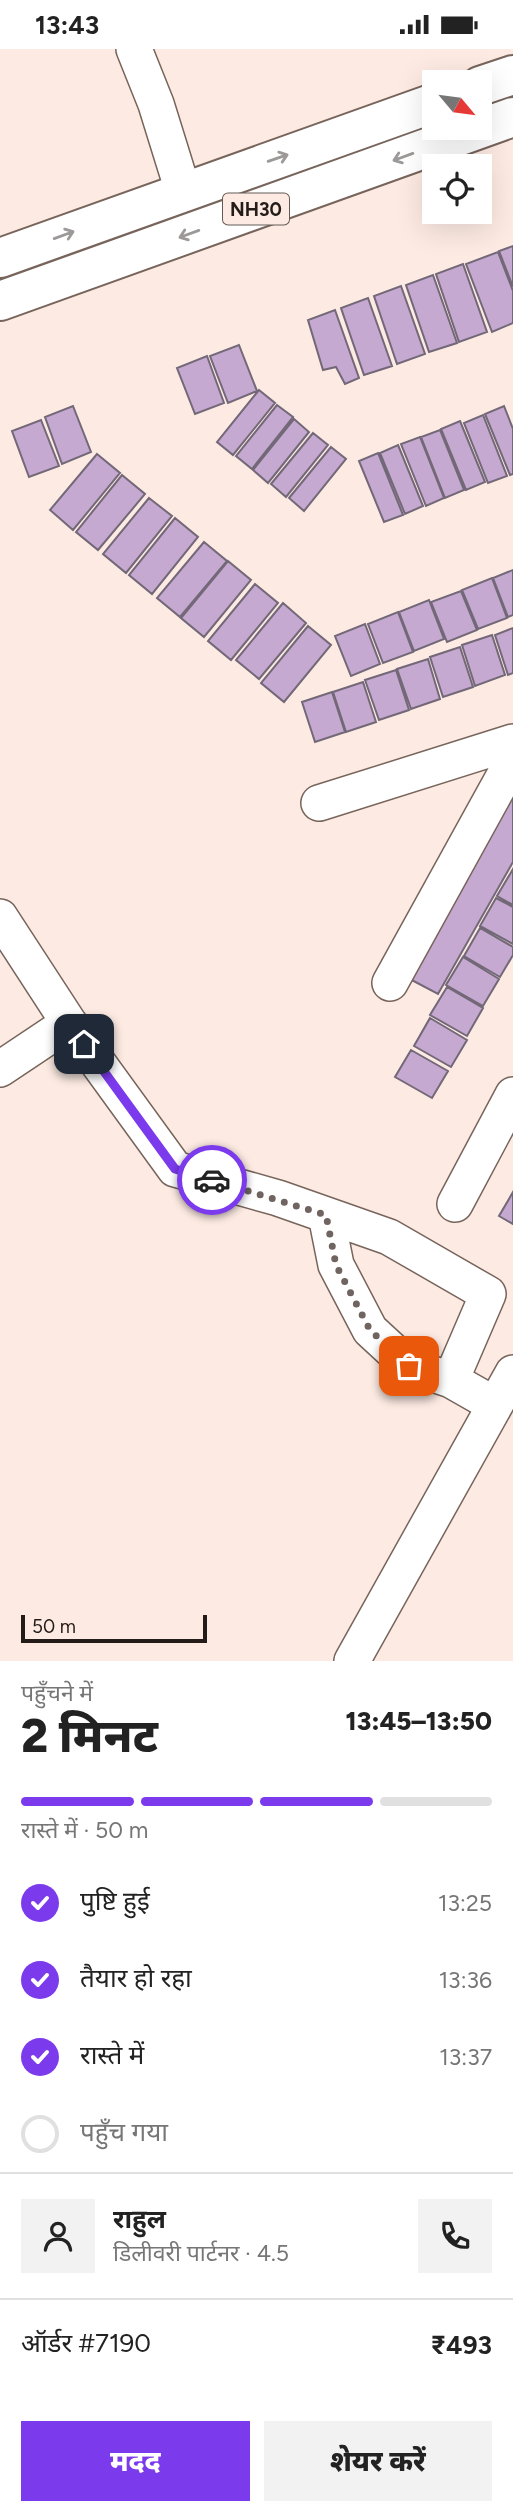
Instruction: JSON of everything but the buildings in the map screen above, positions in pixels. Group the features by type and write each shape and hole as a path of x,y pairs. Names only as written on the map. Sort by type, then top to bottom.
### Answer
{"highway":[{"path":"492,82 513,75"},
{"name":"NH30","path":"0,258 422,107"},
{"name":"NH30","path":"0,301 513,117"}],"street":[{"path":"134,49 156,104 183,191"},
{"path":"319,803 513,742"},
{"path":"390,983 513,760"},
{"path":"0,917 69,1023 175,1169 278,1198 389,1237 488,1294 451,1380"},
{"path":"0,1069 69,1023"},
{"path":"455,1204 513,1095"},
{"path":"326,1215 336,1265 370,1330 409,1366 451,1380 495,1405"},
{"path":"352,1661 513,1373"}],"way so far":[{"path":"212,1180 278,1198 326,1215 336,1265 370,1330 409,1366"}],"route":[{"path":"84,1044 175,1169 212,1180"}]}
